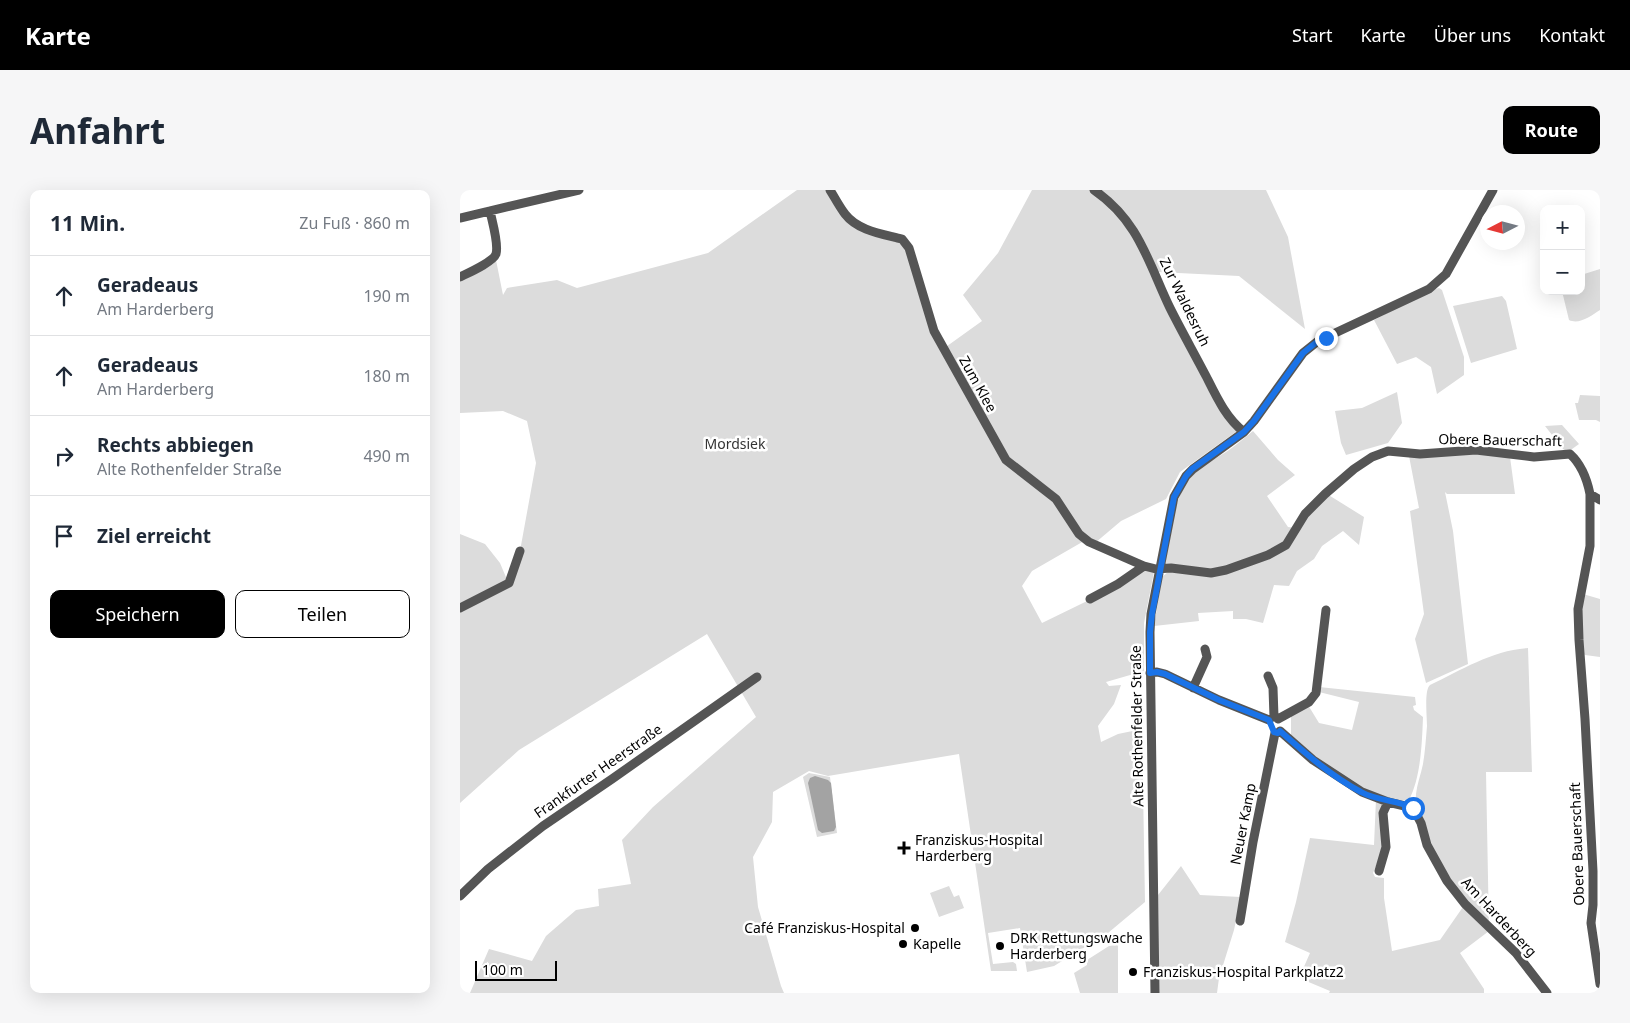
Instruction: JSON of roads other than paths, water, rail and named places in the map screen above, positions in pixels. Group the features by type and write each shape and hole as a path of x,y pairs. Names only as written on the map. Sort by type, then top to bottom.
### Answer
{"street":[{"path":"460,218 578,190"},
{"name":"Zum Klee","path":"830,190 846,215 858,225 870,231 902,238 908,248 934,331 1006,460 1056,498 1079,534 1089,542 1144,566 1160,569"},
{"name":"Zur Waldesruh","path":"1094,190 1112,204 1136,233 1169,306 1214,391 1228,415 1244,432"},
{"name":"Alte Rothenfelder Straße","path":"1155,993 1150,673 1151,623 1174,497 1192,469 1244,432 1254,421 1303,353 1318,341 1387,310 1429,289 1438,282 1446,274 1493,190"},
{"path":"460,277 491,260 496,254 497,246 490,211"},
{"name":"Obere Bauerschaft","path":"1160,569 1171,568 1211,572 1226,570 1268,555 1286,545 1306,514 1325,494 1354,469 1372,457 1388,452 1420,454 1476,450 1534,457 1570,454 1578,462 1590,494 1590,546 1578,617 1593,862 1591,922 1600,984"},
{"path":"1590,494 1600,500"},
{"path":"460,608 509,583 520,551"},
{"path":"1090,600 1144,566"},
{"path":"1274,719 1309,702 1316,692 1326,610"},
{"path":"1193,688 1208,657 1205,649"},
{"path":"1150,673 1165,674 1193,688 1274,719 1281,727 1278,732"},
{"path":"1268,676 1273,688 1274,719"},
{"name":"Frankfurter Heerstraße","path":"460,896 488,869 543,826 757,677"},
{"name":"Am Harderberg","path":"1278,732 1314,760 1362,792 1388,802 1413,808 1421,823 1427,845 1447,881 1465,904 1516,953 1547,993"},
{"name":"Neuer Kamp","path":"1240,921 1253,842 1278,732"},
{"path":"1379,871 1385,852 1383,812 1388,802"}],"place":[{"name":"Franziskus-Hospital Harderberg","path":"904,848"},
{"name":"Café Franziskus-Hospital","path":"915,928"},
{"name":"Kapelle","path":"903,944"},
{"name":"DRK Rettungswache Harderberg","path":"1000,946"},
{"name":"Franziskus-Hospital Parkplatz2","path":"1133,972"}],"park label":[{"name":"Mordsiek","path":"735,444"}]}
